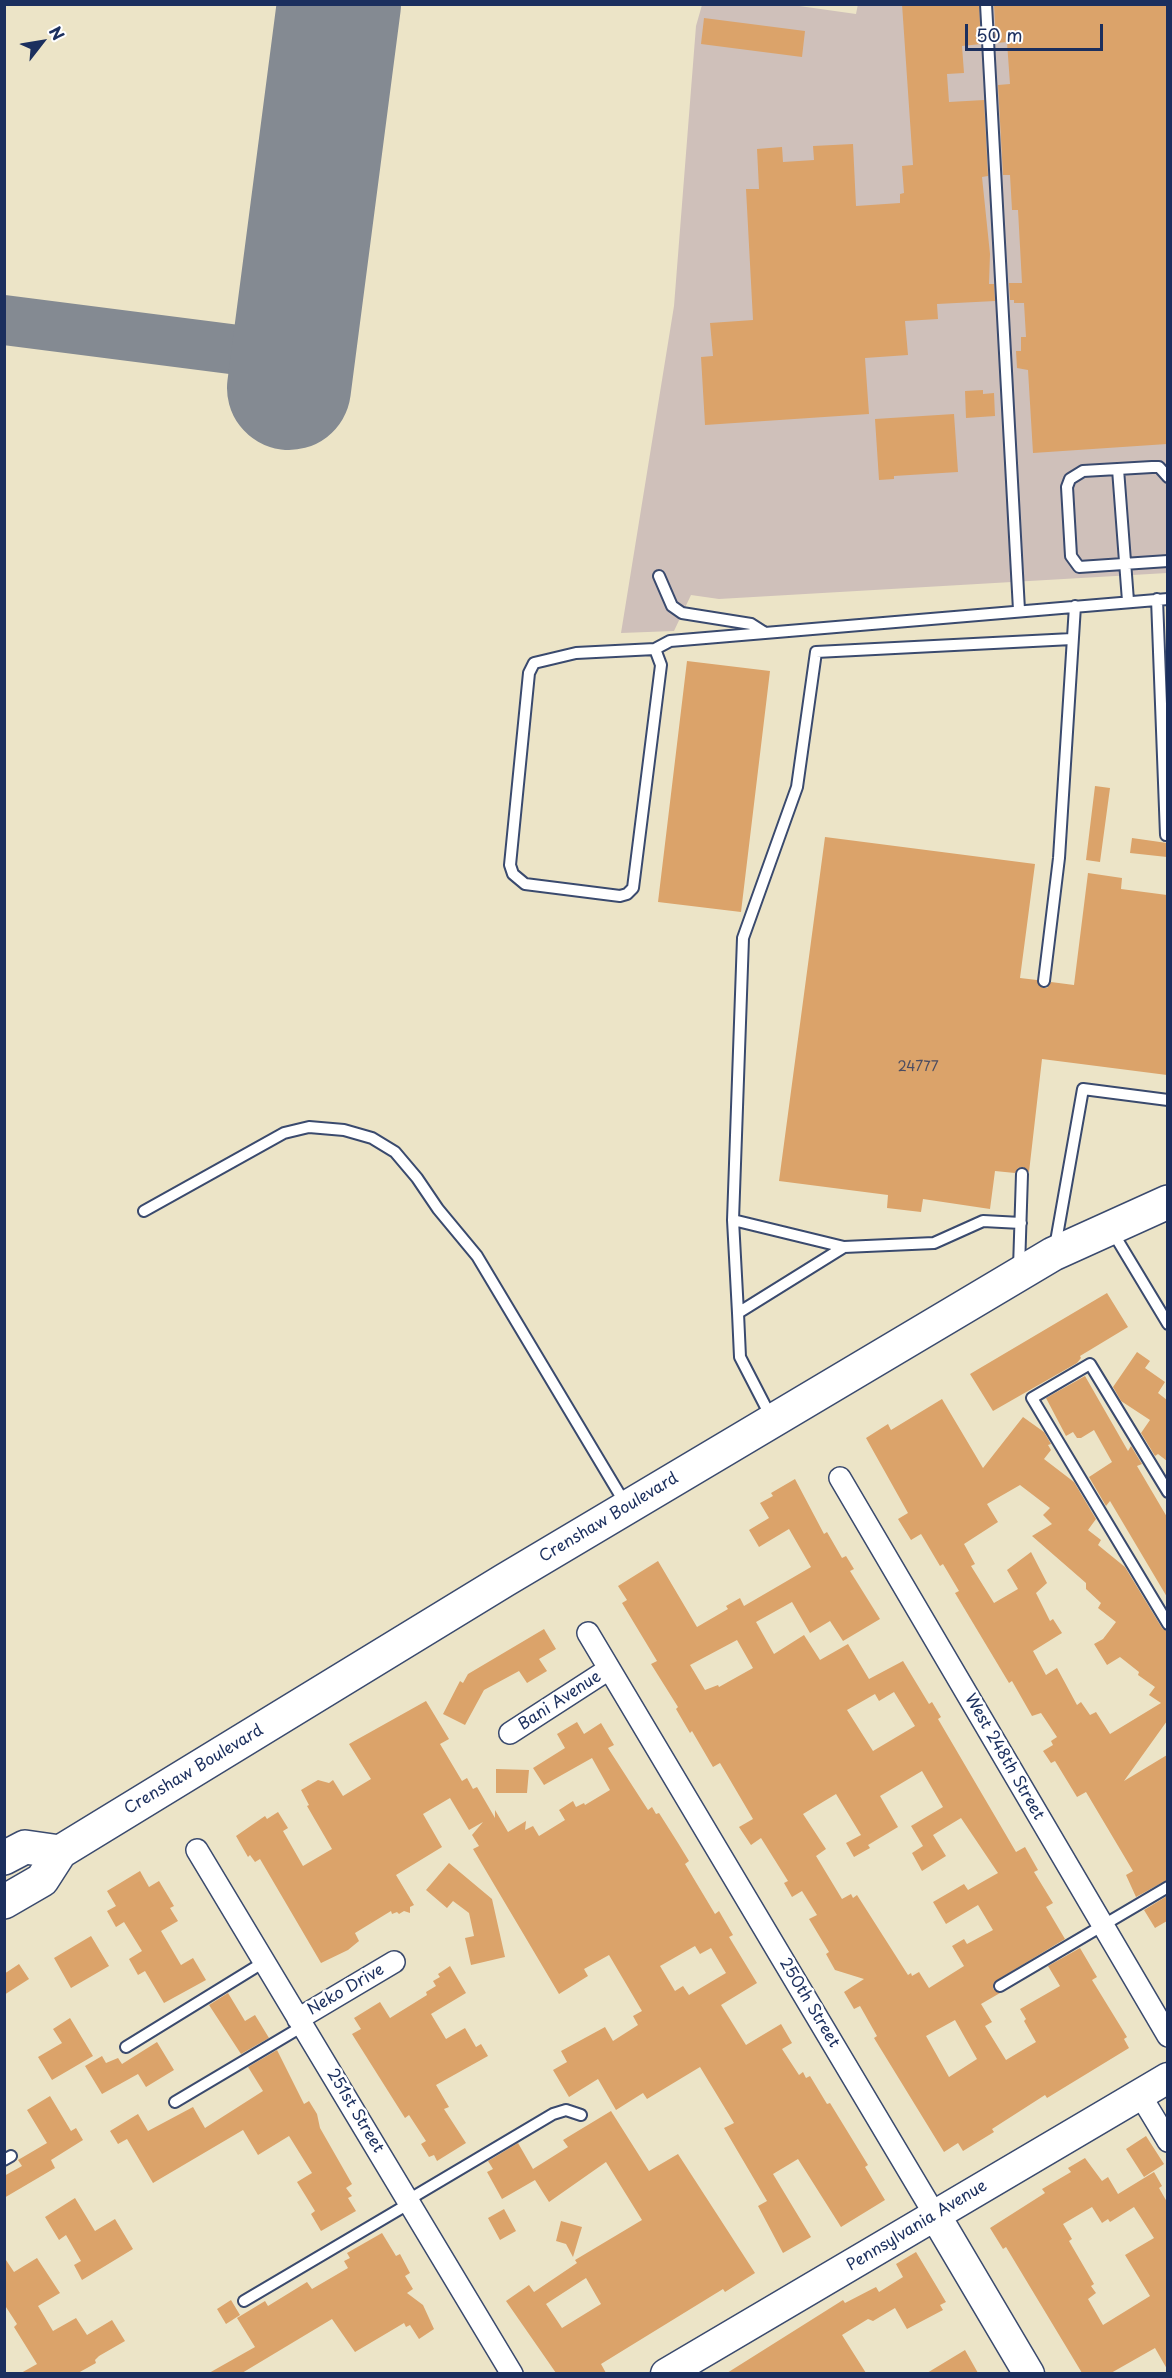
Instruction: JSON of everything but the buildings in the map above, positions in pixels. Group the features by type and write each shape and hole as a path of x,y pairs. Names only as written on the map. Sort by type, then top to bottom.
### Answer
{"main road":[{"name":"Crenshaw Boulevard","path":"4,1902 42,1880 60,1852 505,1580 1053,1254 1167,1202"},
{"path":"4,1858 25,1847 60,1852"}],"street":[{"name":"West 248th Street","path":"840,1478 1167,2036"},
{"name":"250th Street","path":"588,1633 1029,2373"},
{"name":"Bani Avenue","path":"510,1733 609,1669"},
{"name":"251st Street","path":"196,1850 512,2373"},
{"name":"Neko Drive","path":"301,2022 394,1962"},
{"name":"Pennsylvania Avenue","path":"666,2373 1167,2078"},
{"path":"1139,2093 1167,2141"}],"lane":[{"path":"986,4 1019,610"},
{"path":"1167,477 1159,467 1083,471 1070,479 1067,487 1071,556 1079,567 1167,561"},
{"path":"1118,469 1128,601"},
{"path":"659,576 672,606 681,613 751,624 765,633"},
{"path":"655,649 661,666 633,888 627,894 620,896 525,884 513,874 510,865 529,673 534,663 576,653 655,649 670,641 1128,601 1162,599 1166,835"},
{"path":"1044,981 1059,858 1075,606"},
{"path":"773,1422 740,1358 733,1220 743,938 797,787 816,652 1072,639"},
{"path":"1053,1254 1083,1089 1167,1100"},
{"path":"144,1211 284,1133 309,1127 344,1130 372,1138 395,1152 477,1256 628,1508"},
{"path":"1019,1275 1022,1174"},
{"path":"733,1220 844,1247 934,1243 983,1221 1021,1223"},
{"path":"1110,1228 1167,1324"},
{"path":"738,1313 844,1247"},
{"path":"1167,1492 1090,1364 1032,1398 1167,1624"},
{"path":"1000,1986 1167,1887"},
{"path":"126,2047 264,1962"},
{"path":"175,2102 301,2022"},
{"path":"244,2301 553,2114 566,2110 581,2115"}],"shaded area":[{"path":"785,4 856,14 858,4 1167,5 1167,573 719,599 691,595 674,631 621,633 674,306 696,26 702,5"}],"taxiway":[{"path":"4,320 293,357"}],"runway":[{"path":"289,388 339,4"}]}
